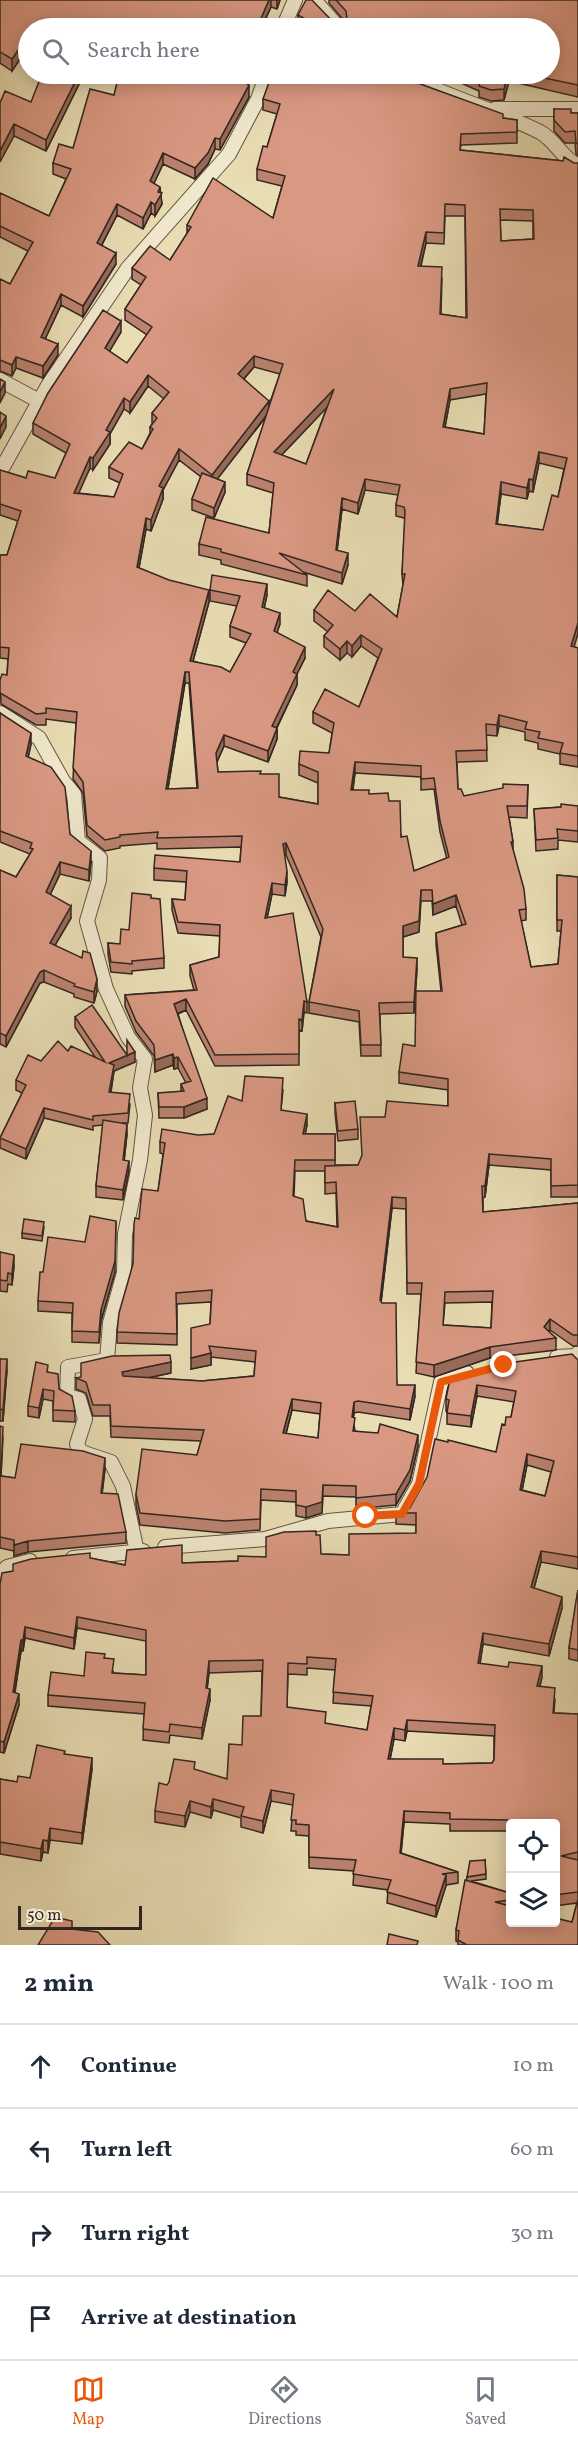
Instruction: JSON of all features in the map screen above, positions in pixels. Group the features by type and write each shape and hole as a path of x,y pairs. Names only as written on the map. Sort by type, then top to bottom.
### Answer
{"street":[{"path":"287,18 295,0"},
{"path":"314,0 330,18"},
{"path":"0,472 39,401 128,268 229,154 263,84"},
{"path":"421,84 489,109 544,134 568,161 578,166"},
{"path":"489,109 578,109"},
{"path":"0,380 39,401"},
{"path":"0,713 39,738 63,781 74,794 78,841 100,858 99,880 87,921 106,989 128,1037 144,1059 140,1088 145,1116 140,1160 125,1234 124,1273 110,1323 107,1360 68,1367 67,1396 79,1399 85,1419 78,1444 81,1452 111,1462 123,1486 137,1552"},
{"path":"548,1358 576,1356 578,1353"},
{"path":"62,1559 165,1547 265,1539 328,1521 402,1514 419,1484 441,1382 482,1369"},
{"path":"0,1575 7,1568 40,1560"}],"building":[{"path":"0,0 269,0 261,18 18,18 18,50 12,59 0,52"},
{"path":"306,0 312,0 329,18 303,18 298,15"},
{"path":"336,0 578,0 578,85 560,81 560,18 347,18 346,11"},
{"path":"38,84 74,84 46,140 14,124 0,151 0,103 5,91 31,102"},
{"path":"117,84 249,85 220,139 215,138 208,153 195,168 163,153 150,181 160,187 158,192 162,193 155,205 151,202 143,218 117,204 97,243 116,253 83,306 61,294 41,337 58,344 43,366 16,357 12,365 0,360 0,279 10,284 33,242 0,226 0,193 49,216 71,169 53,163 59,144 73,148 90,89 114,95"},
{"path":"268,84 420,84 503,114 503,118 517,120 517,132 461,134 460,150 563,161 564,157 578,163 578,623 571,646 578,648 578,756 560,753 563,743 538,738 540,732 525,729 527,722 499,715 497,725 486,724 487,750 456,751 458,789 461,789 464,796 503,788 503,784 528,785 527,806 507,806 513,842 511,842 524,889 526,909 519,910 531,967 558,964 562,920 557,920 557,875 578,877 578,1185 551,1186 551,1159 489,1154 485,1186 482,1186 483,1212 578,1203 578,1335 573,1335 550,1319 544,1327 556,1338 490,1347 434,1365 416,1362 422,1283 407,1283 406,1198 392,1197 380,1300 382,1303 396,1303 397,1385 415,1385 410,1409 358,1401 354,1402 352,1417 355,1418 353,1431 378,1433 380,1424 418,1435 410,1470 396,1494 356,1498 356,1486 323,1485 322,1502 306,1507 296,1505 296,1491 261,1489 260,1519 225,1521 140,1513 136,1494 142,1449 197,1455 204,1430 111,1426 110,1405 93,1405 86,1382 76,1378 81,1377 81,1363 112,1356 170,1355 171,1362 122,1372 123,1376 202,1381 254,1376 256,1351 209,1346 211,1353 191,1358 191,1328 210,1324 212,1290 176,1293 177,1334 117,1332 119,1313 133,1264 134,1224 135,1218 139,1219 142,1189 158,1191 165,1143 160,1142 162,1129 198,1135 214,1134 228,1096 242,1101 245,1076 283,1078 281,1110 307,1114 303,1134 335,1134 335,1160 295,1160 293,1196 303,1199 306,1221 338,1227 336,1182 325,1183 325,1166 358,1165 362,1155 360,1117 385,1117 387,1101 448,1106 448,1079 399,1072 403,1044 415,1046 416,991 442,991 436,933 466,924 456,895 433,904 432,890 421,890 419,921 403,926 403,957 417,958 414,1002 379,1003 381,1045 361,1045 359,1011 309,1002 323,929 286,843 283,844 287,871 285,885 272,883 265,918 293,913 307,1002 304,1001 302,1020 299,1019 299,1054 215,1055 186,999 174,1004 207,1098 184,1107 159,1107 158,1093 184,1091 181,1084 191,1081 178,1057 174,1058 173,1054 155,1060 154,1045 136,1021 125,995 197,990 190,965 219,957 220,925 178,922 172,899 185,900 187,871 154,868 155,855 240,862 242,836 157,838 158,832 120,835 120,837 105,840 87,825 83,782 73,768 77,712 46,708 46,713 36,714 0,693 2,674 7,675 9,648 0,647 0,555 7,555 21,511 0,504 0,470 26,478 28,471 55,478 70,444 33,423 48,393 103,310 121,321 105,348 127,363 152,327 125,309 146,277 132,268 150,246 170,260 191,227 187,225 213,178 273,218 285,176 257,169 263,146 267,147 280,104 263,99","holes":["445,204 465,205 467,318 440,314 442,267 418,266 426,232 444,233","500,209 533,210 534,239 501,241","254,356 283,364 247,474 274,483 269,533 206,517 199,544 307,575 279,553 342,573 348,553 336,550 342,498 358,503 365,479 400,485 396,505 404,507 405,511 402,574 405,574 397,617 370,594 355,611 328,590 314,610 333,625 324,636 340,649 347,641 352,646 361,635 382,649 359,707 325,689 313,712 334,723 329,753 300,751 299,764 318,772 318,804 279,797 279,774 260,774 261,771 218,772 216,753 224,735 268,751 277,728 272,726 297,674 293,672 305,647 274,631 280,613 262,607 267,584 212,575 210,590 240,596 230,626 251,634 230,672 221,667 190,661 209,590 169,580 137,567 146,518 151,520 163,488 159,486 179,449 212,475 269,401 238,374","148,375 169,392 152,413 157,418 150,427 153,429 142,449 129,442 109,467 123,474 114,497 74,493 90,457 93,458 110,432 106,430 124,398 130,402","487,383 484,434 443,427 450,389","334,389 306,464 274,452","539,452 567,458 558,497 552,495 543,530 496,524 501,482 527,488 529,479 533,480","185,672 189,672 198,788 166,789","355,762 421,766 421,779 434,778 440,821 449,857 414,871 407,836 401,837 400,801 389,801 388,793 369,794 369,790 351,790","493,1291 491,1328 443,1325 445,1292","292,1399 321,1403 318,1438 283,1433"]},
{"path":"479,84 505,84 504,89 491,90 479,86"},
{"path":"554,109 571,109 571,113 578,113 578,144 575,131 565,132 554,120"},
{"path":"0,379 5,382 0,392"},
{"path":"0,412 6,416 0,428"},
{"path":"202,473 225,482 214,508 192,499"},
{"path":"0,713 31,733 26,756 51,767 65,787 70,834 91,851 89,870 60,862 46,892 71,906 50,943 82,958 83,951 90,953 97,979 94,992 74,986 75,984 44,970 40,972 6,1036 0,1033 0,870 16,877 33,849 30,848 32,843 0,831"},
{"path":"561,804 578,806 578,831 557,829 558,838 536,840 534,809 561,807"},
{"path":"132,893 151,895 151,898 160,899 164,958 132,961 132,964 111,962 108,943 120,944 121,929 129,930"},
{"path":"92,1005 127,1055 127,1040 135,1052 109,1063 114,1065 109,1092 130,1094 128,1113 93,1116 93,1120 44,1108 26,1149 0,1138 26,1085 16,1080 28,1055 41,1061 58,1041 68,1051 71,1046 105,1062 75,1017"},
{"path":"355,1101 358,1129 338,1131 335,1103"},
{"path":"103,1120 127,1124 123,1160 129,1161 123,1190 96,1186"},
{"path":"90,1216 116,1221 115,1261 101,1310 99,1332 72,1331 73,1303 38,1301 40,1272 43,1272 48,1237 85,1242"},
{"path":"24,1219 44,1222 42,1236 22,1233"},
{"path":"0,1252 14,1255 12,1274 8,1273 7,1281 0,1280"},
{"path":"572,1354 578,1360 578,1557 541,1551 531,1587 562,1597 549,1644 483,1633 478,1663 508,1667 509,1662 542,1666 537,1686 555,1688 553,1713 578,1714 578,1852 561,1856 578,1860 578,1892 560,1894 560,1819 450,1819 450,1813 404,1811 400,1853 458,1872 442,1874 446,1875 436,1906 387,1892 391,1880 353,1874 356,1860 309,1857 309,1825 296,1824 296,1820 291,1820 294,1794 271,1790 263,1821 241,1816 244,1807 213,1799 211,1807 190,1801 185,1816 155,1811 159,1783 167,1785 169,1782 174,1759 195,1762 194,1769 227,1779 229,1744 242,1745 243,1716 261,1716 263,1660 209,1661 206,1688 210,1689 202,1728 170,1724 169,1732 143,1729 145,1703 48,1695 51,1672 84,1676 86,1652 105,1654 104,1658 114,1659 112,1673 146,1675 146,1630 77,1617 74,1638 25,1627 13,1692 19,1694 4,1742 0,1741 0,1584 2,1573 13,1571 13,1564 31,1559 90,1553 90,1558 125,1565 127,1550 182,1545 182,1563 238,1561 238,1556 266,1557 266,1537 284,1532 316,1531 316,1535 320,1535 321,1554 349,1555 349,1534 416,1533 416,1513 396,1513 410,1508 427,1477 435,1439 496,1452 502,1424 505,1425 506,1417 511,1417 516,1391 477,1385 471,1416 447,1413 449,1400 446,1399 450,1378 493,1365","holes":["527,1454 554,1461 545,1496 520,1490","307,1657 336,1659 333,1692 373,1696 367,1730 325,1723 326,1712 287,1707 288,1663 307,1664","407,1720 495,1725 494,1760 492,1763 443,1764 443,1759 388,1759 394,1728 405,1730"]},
{"path":"0,1359 7,1359 3,1410 0,1409"},
{"path":"36,1362 48,1365 47,1372 58,1374 59,1389 72,1396 75,1411 53,1410 54,1391 43,1389 39,1408 28,1406"},
{"path":"0,1426 3,1427 1,1476 15,1478 21,1444 83,1451 105,1458 101,1493 118,1494 126,1532 28,1541 14,1545 14,1540 0,1537"},
{"path":"578,1590 578,1650 569,1648"},
{"path":"37,1745 65,1751 64,1754 92,1758 82,1833 50,1828 48,1841 43,1840 41,1849 0,1842 0,1779 17,1782 18,1776 30,1778"},
{"path":"485,1860 486,1874 467,1877 470,1861"},
{"path":"465,1880 506,1892 506,1901 495,1902 506,1905 506,1927 560,1927 560,1919 572,1922 578,1899 578,1945 467,1945 458,1940 459,1931 456,1930"},
{"path":"55,1917 72,1921 72,1929 98,1932 110,1945 38,1945"},
{"path":"389,1934 418,1941 417,1945 387,1945"}],"route":[{"path":"366,1516 402,1514 419,1484 441,1382 504,1365"}]}
